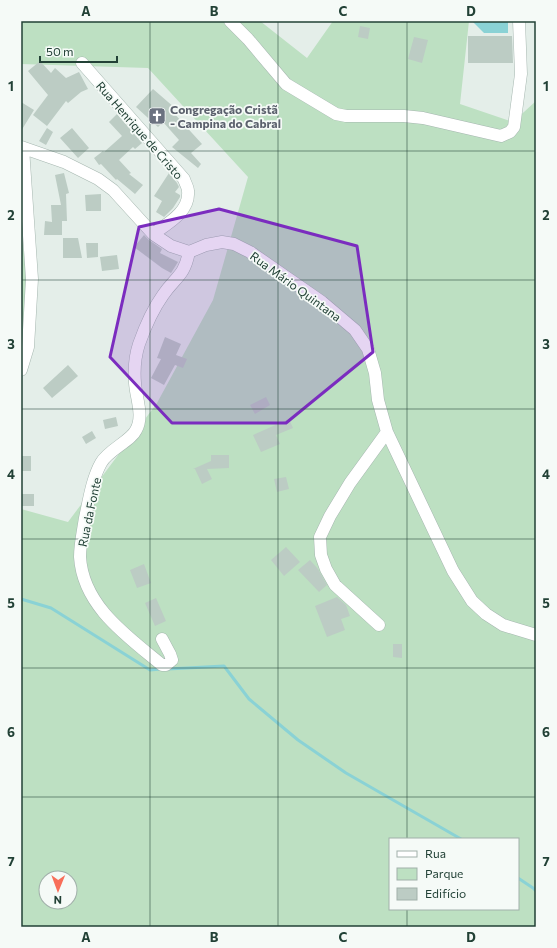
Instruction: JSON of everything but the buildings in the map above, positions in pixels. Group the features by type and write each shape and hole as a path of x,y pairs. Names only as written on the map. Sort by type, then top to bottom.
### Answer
{"street":[{"path":"230,21 248,39 286,84 336,114 346,116 404,116 423,118 501,136 510,132 514,127 521,74 519,21"},
{"name":"Rua Henrique de Cristo","path":"82,63 184,179 188,190 187,201 182,212 153,234"},
{"path":"21,370 28,347 32,279 22,147 64,162 98,179 113,190 153,234 171,246 189,252"},
{"name":"Rua Mário Quintana","path":"189,252 206,245 222,242 234,244 250,252 322,302 355,330 368,349 375,374 378,400 387,432 453,571 472,602 486,614 503,625 536,635"},
{"name":"Rua da Fonte","path":"162,639 172,660 170,664 166,665 162,665 119,630 102,612 92,597 83,577 80,557 81,540 90,492 101,461 135,433 139,425 140,415 135,383 135,361 139,344 163,294 182,274 189,252"},
{"path":"379,625 336,585 326,569 321,555 320,537 330,516 350,482 387,432"}],"highlighted area":[{"path":"219,209 357,246 373,352 286,423 172,423 110,357 139,227"}],"green space":[{"path":"21,21 260,21 307,58 333,21 469,21 460,104 513,122 536,101 536,927 21,927 21,509 68,522 157,403 213,300 248,177 148,68 21,64"},
{"path":"21,232 29,290 21,364"}],"water":[{"path":"472,21 508,21 508,33 484,33"}],"waterway":[{"path":"21,599 51,608 150,670 161,669"},
{"path":"168,669 224,666 249,699 298,740 346,773 459,838"},
{"path":"519,879 536,891"}],"place":[{"name":"Congregação Cristã - Campina do Cabral","path":"157,116"}]}
